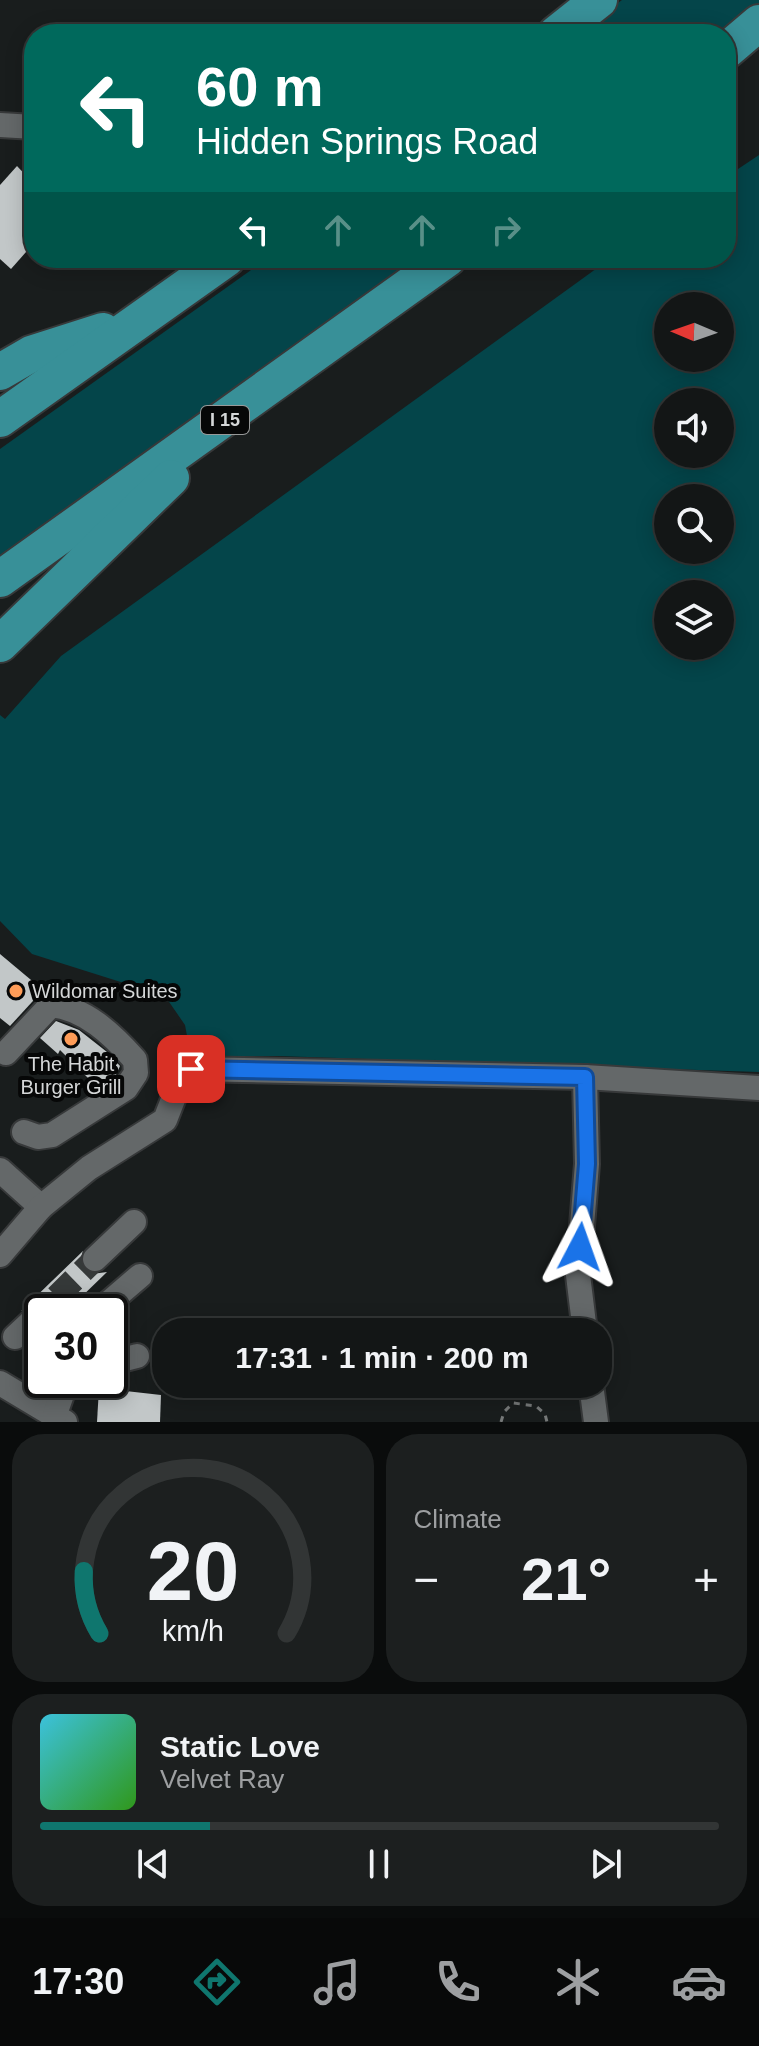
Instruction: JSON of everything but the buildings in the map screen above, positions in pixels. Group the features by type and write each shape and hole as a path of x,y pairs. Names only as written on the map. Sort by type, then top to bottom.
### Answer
{"highway":[{"path":"569,24 599,0"},
{"path":"736,43 759,23"},
{"path":"0,419 212,268"},
{"name":"I 15","path":"0,579 434,268"},
{"path":"0,372 31,354 135,320"},
{"path":"0,644 124,528 233,414"}],"street":[{"path":"0,125 24,126"},
{"path":"6,1053 51,1005 65,1006 88,1017 135,1060 136,1073 126,1088 114,1096 52,1135 38,1137 24,1132"},
{"path":"0,1255 41,1207 89,1168 165,1120 183,1074 191,1069 585,1077 759,1088"},
{"path":"583,1318 578,1275 587,1164 585,1077"},
{"path":"0,1170 41,1207"},
{"path":"95,1259 134,1222"},
{"path":"119,1294 140,1276"},
{"path":"128,1358 137,1356"},
{"path":"0,1383 60,1418 64,1398"},
{"path":"593,1398 596,1422"}],"path":[{"path":"501,1422 504,1412 513,1403 527,1403 545,1414 547,1422"}],"shaded area":[{"path":"622,0 759,0 733,24 590,24"},
{"path":"759,155 759,1072 278,1056 191,1057 185,1025 165,996 32,954 0,921 0,715 5,719 61,656 597,268 736,268 736,170"},
{"path":"254,268 409,268 0,556 0,449"}],"tunnel":[{"path":"59,1294 95,1259"}],"place":[{"name":"Wildomar Suites","path":"16,991"},
{"name":"The Habit Burger Grill","path":"71,1039"}],"route":[{"path":"191,1069 585,1077 587,1164 580,1247"}]}
